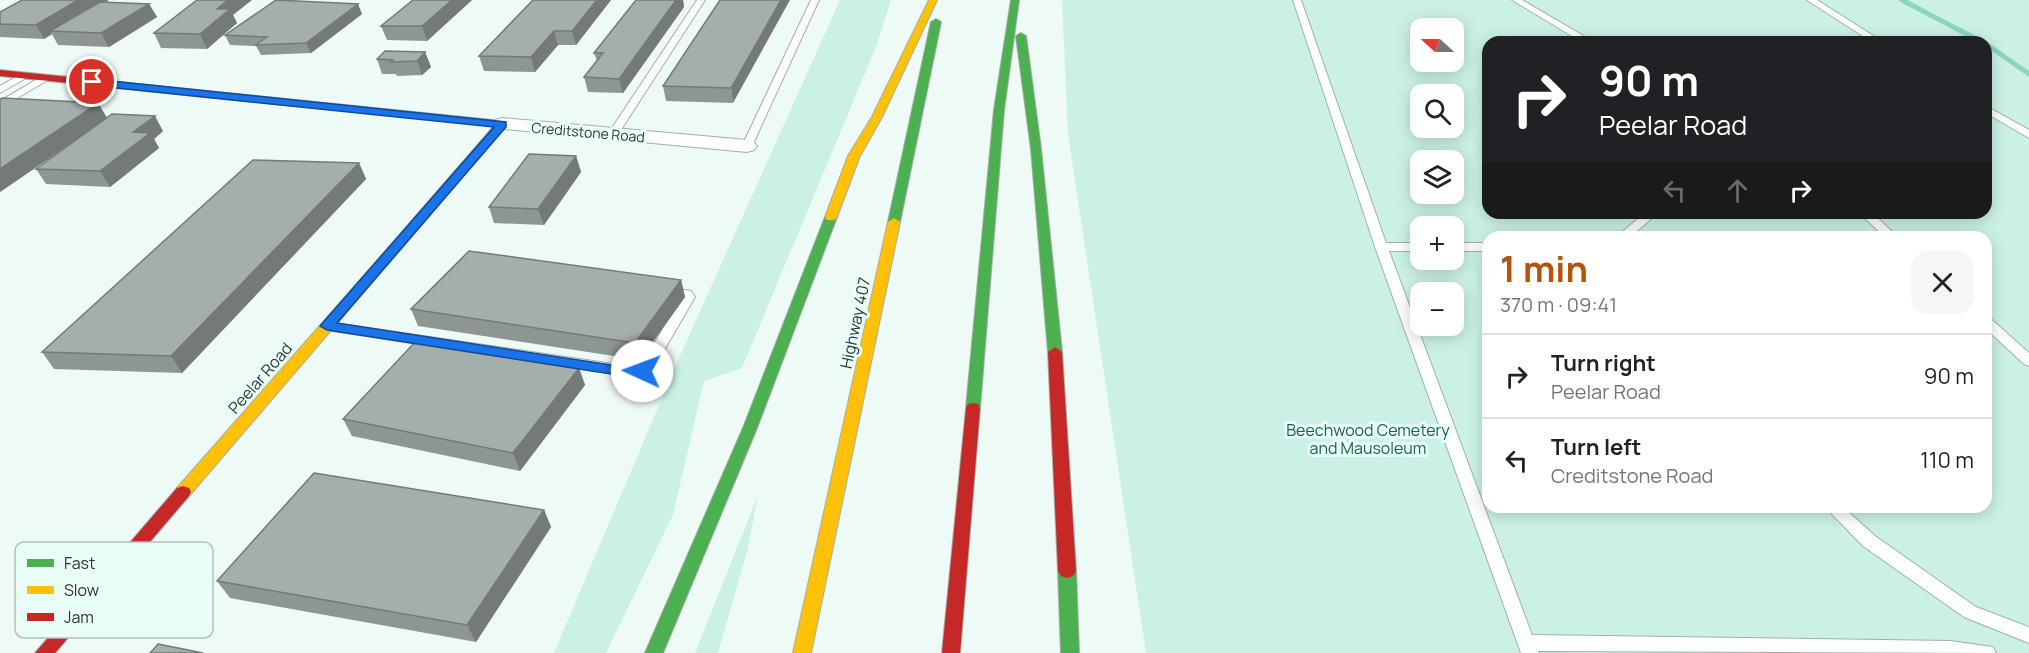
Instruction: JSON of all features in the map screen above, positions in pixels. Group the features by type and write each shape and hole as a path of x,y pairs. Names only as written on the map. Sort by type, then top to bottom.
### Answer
{"main road":[{"path":"654,653 750,428 854,156 877,117 933,0"},
{"name":"Highway 407","path":"802,653 941,0"},
{"path":"951,653 999,110 1015,0"},
{"path":"1015,0 1036,149 1059,391 1070,653"},
{"name":"Creditstone Road","path":"0,73 502,124"},
{"name":"Peelar Road","path":"140,542 502,124"},
{"name":"Peelar Road","path":"44,653 57,638"}],"street":[{"name":"Creditstone Road","path":"502,124 747,146"}],"lane":[{"path":"613,134 701,0"},
{"path":"747,146 815,0"},
{"path":"1298,0 1381,247 1528,648 1950,649 1987,653"},
{"path":"1516,0 1579,36"},
{"path":"1811,0 1868,36"},
{"path":"0,90 23,76"},
{"path":"2,102 44,78"},
{"path":"2,102 28,104"},
{"path":"1992,113 2029,135"},
{"path":"1630,231 1644,219"},
{"path":"1872,219 1885,231"},
{"path":"1381,247 1410,247"},
{"path":"1464,247 1482,248"},
{"path":"327,326 635,372 647,368 688,297 686,294 651,289"},
{"path":"1992,327 2029,361"},
{"path":"1839,513 1869,541 1970,612 2029,635"}],"green space":[{"path":"840,0 891,0 876,47 742,368 704,381 673,515 606,653 554,653 679,358"},
{"name":"Beechwood Cemetery and Mausoleum","path":"1062,0 2029,0 2029,653 1146,653 1068,134"},
{"path":"758,495 747,552 718,653 695,653"}],"building":[{"path":"22,0 78,0 36,25 0,24 0,12"},
{"path":"197,0 228,0 217,9 230,9 200,34 154,33"},
{"path":"276,0 358,4 306,43 256,45 267,37 225,35"},
{"path":"413,0 452,0 422,26 381,26"},
{"path":"533,0 597,0 572,31 554,31 531,57 479,56"},
{"path":"636,0 676,0 619,79 584,77 603,53 594,53"},
{"path":"720,0 781,0 731,88 663,86"},
{"path":"100,2 149,4 101,33 50,31"},
{"path":"385,51 425,52 417,61 391,62 393,60 377,59"},
{"path":"0,99 98,103 0,169"},
{"path":"112,114 155,116 133,132 150,133 100,171 36,169"},
{"path":"529,154 576,156 538,209 489,207"},
{"path":"253,160 359,163 171,356 42,352"},
{"path":"469,251 681,280 635,343 411,309"},
{"path":"416,341 579,368 513,453 343,419"},
{"path":"314,473 544,510 467,625 217,581"},
{"path":"158,644 203,653 150,653"}],"waterway":[{"path":"1902,0 1971,36"},
{"path":"1992,48 2029,74"}],"traffic: fast":[{"path":"973,408 999,110 1015,0"},
{"path":"894,222 936,22"},
{"path":"1021,36 1036,149 1055,352"},
{"path":"295,103 502,124"},
{"path":"401,241 502,124"},
{"path":"654,653 750,428 831,217"},
{"path":"1067,571 1070,653"}],"traffic: slow":[{"path":"831,217 854,156 877,117 933,0"},
{"path":"802,653 894,222"},
{"path":"183,492 401,241"}],"traffic: jam":[{"path":"0,73 295,103"},
{"path":"1055,352 1067,571"},
{"path":"951,653 973,408"},
{"path":"140,542 183,492"},
{"path":"44,653 57,638"}],"route":[{"path":"92,82 502,124 327,326 618,370 642,371"}]}
